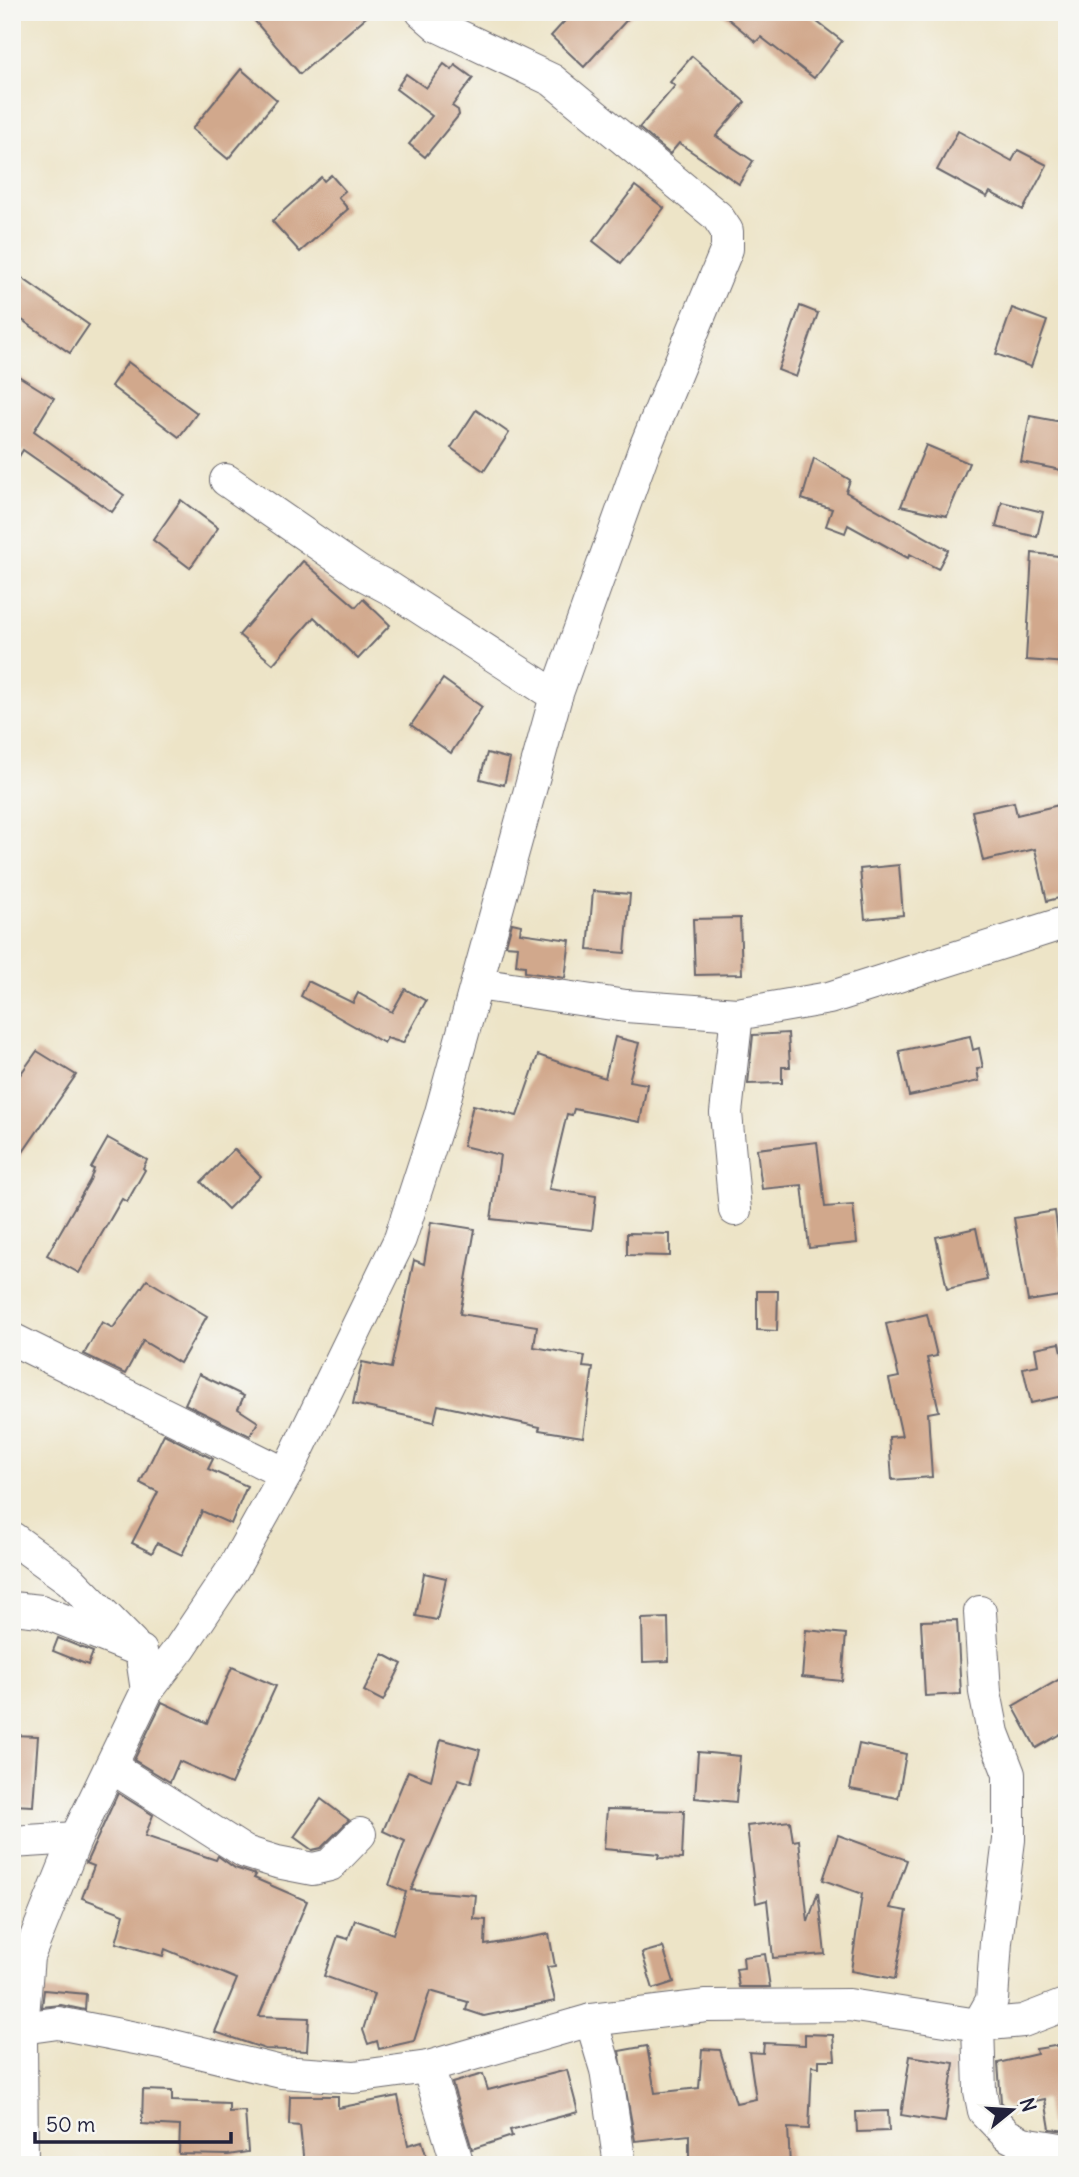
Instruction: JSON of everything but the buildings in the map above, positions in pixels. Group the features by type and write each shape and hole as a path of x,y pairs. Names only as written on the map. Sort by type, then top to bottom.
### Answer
{"street":[{"path":"22,2165 19,2032 28,1957 76,1838 113,1768 147,1691 180,1648 233,1569 286,1474 400,1239 477,985 556,696 644,450 727,248 727,231 717,216 552,80 438,26 422,12"},
{"path":"226,480 359,572 391,589 556,696"},
{"path":"477,985 626,1006 737,1014 829,998 1067,922"},
{"path":"734,1210 726,1113 737,1014"},
{"path":"12,1339 286,1474"},
{"path":"12,1538 70,1580 141,1651 147,1691"},
{"path":"12,1608 41,1611 141,1651"},
{"path":"980,1612 985,1692 993,1733 1009,1774 1009,1840 996,1942 992,2000 978,2025 980,2091 984,2111 996,2126 1015,2139 1067,2150"},
{"path":"113,1768 245,1852 277,1862 313,1869 330,1866 360,1834"},
{"path":"12,1843 76,1838"},
{"path":"12,1930 28,1957"},
{"path":"19,2032 58,2023 281,2072 354,2077 428,2067 591,2020 706,2006 849,2005 978,2025 1023,2021 1067,2004"},
{"path":"591,2020 606,2070 620,2165"},
{"path":"428,2067 458,2165"}]}
